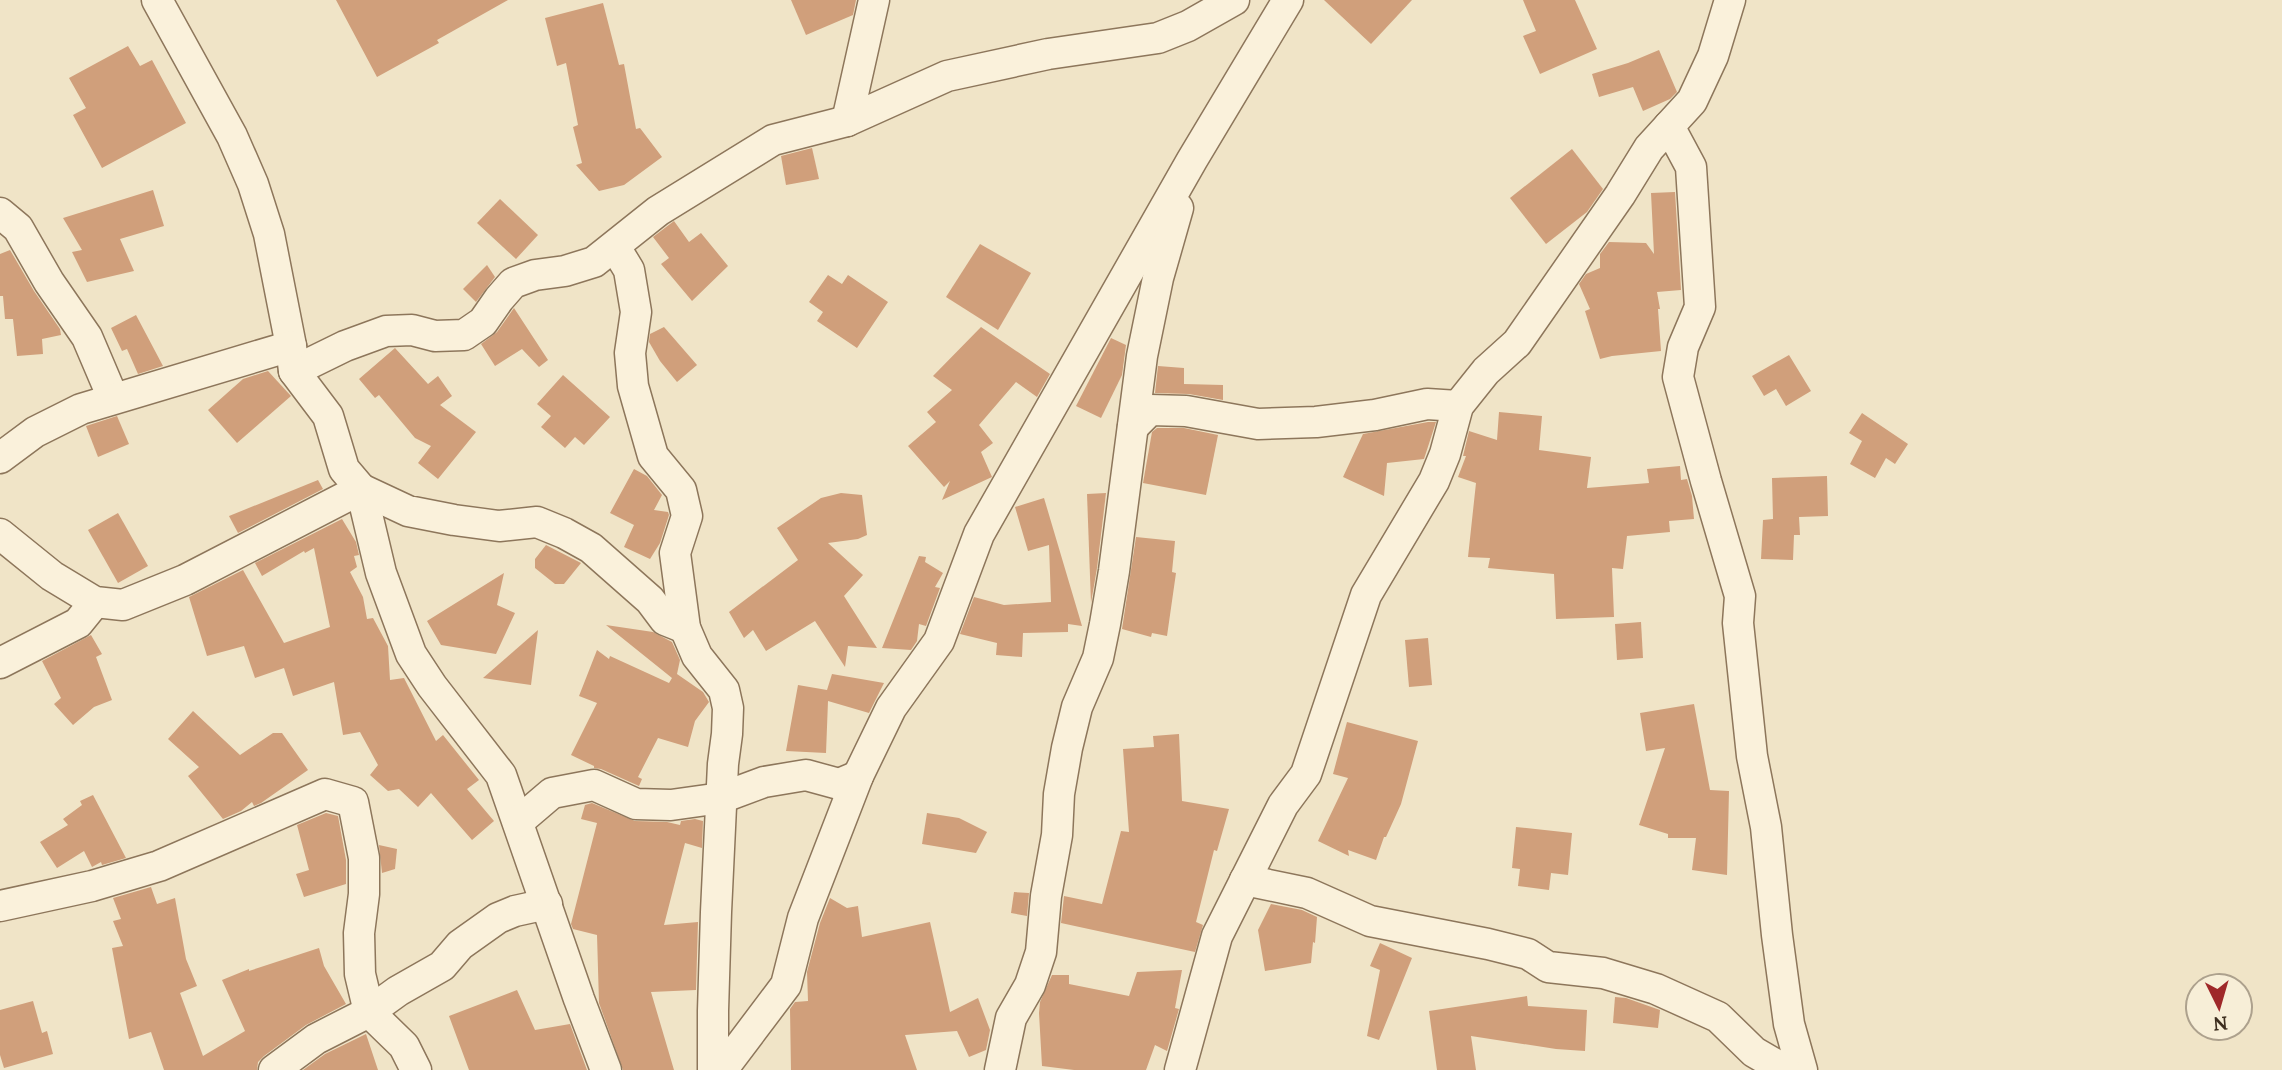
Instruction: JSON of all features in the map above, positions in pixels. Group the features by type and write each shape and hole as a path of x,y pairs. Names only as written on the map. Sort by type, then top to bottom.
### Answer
{"street":[{"path":"157,0 232,136 253,184 270,234 292,358 328,416 344,469 361,489 408,511 499,526 537,522 565,533 591,548 650,600 665,620 685,628"},
{"path":"847,121 874,0"},
{"path":"0,458 35,432 81,409 113,398 345,346 386,331 412,330 435,336 464,335 483,322 513,284 535,275 565,271 594,262 658,211 773,140 847,121 947,76 1037,56 1158,38 1188,26 1234,0"},
{"path":"722,1070 786,985 803,918 858,776 891,708 939,641 979,534 1192,160 1288,0"},
{"path":"1180,1070 1217,936 1283,804 1306,774 1366,595 1434,481 1445,454 1458,406 1486,371 1517,343 1620,195 1649,148 1692,101 1713,56 1730,0"},
{"path":"1669,126 1691,167 1700,307 1683,347 1678,377 1740,596 1738,623 1752,756 1766,827 1789,1024 1802,1070"},
{"path":"1000,1070 1011,1018 1030,985 1041,952 1059,794 1067,748 1077,707 1098,657 1114,571 1142,356 1158,278 1192,160"},
{"path":"0,213 18,228 49,282 87,337 113,398"},
{"path":"615,247 629,270 636,312 630,353 633,386 653,456 681,490 687,516 674,553 685,628 697,656 724,690 728,708 721,798 713,1070"},
{"path":"1133,427 1150,410 1186,411 1258,424 1315,422 1375,415 1427,404 1458,406"},
{"path":"0,534 52,576 95,601 123,605 174,585 361,489"},
{"path":"361,489 381,573 411,654 432,686 501,775 606,1070"},
{"path":"0,663 78,622 95,601"},
{"path":"518,822 552,793 594,785 636,804 671,805 721,798 764,782 806,775 839,783 858,776"},
{"path":"0,906 92,886 159,866 325,793 353,802 363,858 360,974 369,1012 404,1046 416,1070"},
{"path":"1245,880 1307,893 1370,921 1488,944 1528,954 1548,967 1603,973 1656,989 1718,1017 1754,1052 1786,1070"},
{"path":"274,1070 316,1039 369,1012 398,991 442,967 460,946 498,918 515,911 548,904"}],"building":[{"path":"336,0 508,0 437,40 439,43 377,77"},
{"path":"791,0 856,0 853,15 806,35"},
{"path":"1324,0 1412,0 1371,44"},
{"path":"1523,0 1575,0 1597,49 1540,74 1523,36 1536,31"},
{"path":"603,3 619,65 624,64 636,129 640,128 662,157 624,185 599,191 576,165 582,163 573,127 578,125 566,63 557,66 545,18"},
{"path":"128,46 140,66 152,60 186,123 102,168 73,115 86,108 69,78"},
{"path":"1659,50 1677,92 1670,99 1643,111 1633,87 1599,97 1592,74"},
{"path":"812,148 819,179 786,185 781,156"},
{"path":"1572,149 1603,189 1587,212 1546,244 1510,198"},
{"path":"153,190 164,226 120,239 134,271 87,282 72,252 82,250 63,218"},
{"path":"1675,192 1681,290 1657,292 1661,351 1600,359 1585,311 1590,309 1579,284 1586,274 1600,268 1600,254 1609,242 1646,243 1654,254 1651,193"},
{"path":"500,199 538,235 516,259 477,223"},
{"path":"674,221 689,242 701,233 728,266 692,301 661,264 669,258 653,237"},
{"path":"980,244 1031,273 998,330 946,297"},
{"path":"10,250 60,329 61,335 42,339 43,354 17,356 13,319 5,319 3,296 0,296 0,254"},
{"path":"487,265 495,277 476,302 463,289"},
{"path":"828,275 842,284 848,275 888,302 857,348 817,321 823,312 809,302"},
{"path":"514,308 548,360 539,367 522,349 495,366 481,344 497,332"},
{"path":"136,315 163,366 138,374 127,349 122,351 111,328"},
{"path":"664,327 697,365 677,382 649,342 650,334"},
{"path":"981,327 1050,374 1037,397 1016,382 979,425 993,443 981,452 992,477 942,500 950,481 944,487 908,446 936,422 927,412 952,390 933,376"},
{"path":"1111,338 1126,345 1122,375 1101,418 1076,406"},
{"path":"395,348 428,384 438,376 452,396 440,405 476,432 438,479 418,463 431,446 415,438 379,395 375,398 359,379"},
{"path":"1789,355 1811,391 1786,406 1776,389 1764,396 1752,376"},
{"path":"1158,366 1184,368 1184,384 1223,385 1223,400 1189,394 1155,393"},
{"path":"268,371 291,396 237,443 208,410 243,379"},
{"path":"563,375 610,417 584,445 575,437 565,448 541,427 551,416 537,404"},
{"path":"1499,412 1542,416 1539,450 1591,457 1587,488 1649,483 1647,469 1680,466 1681,480 1687,479 1692,496 1694,519 1669,521 1670,532 1627,536 1623,569 1612,568 1614,617 1556,619 1554,574 1488,568 1490,558 1468,557 1476,483 1458,477 1466,456 1463,456 1469,431 1497,440"},
{"path":"1862,413 1908,444 1895,464 1886,458 1875,478 1850,464 1862,441 1849,433"},
{"path":"117,416 129,444 98,457 86,426"},
{"path":"1436,422 1424,459 1387,463 1384,496 1343,477 1363,434"},
{"path":"1157,428 1184,428 1218,435 1206,495 1143,483 1152,432"},
{"path":"634,469 647,476 662,495 654,510 668,512 669,515 660,543 650,559 624,547 634,525 610,513"},
{"path":"1827,476 1828,516 1799,517 1800,535 1794,535 1793,560 1761,559 1763,520 1773,519 1772,478"},
{"path":"318,480 323,489 238,533 229,516"},
{"path":"841,493 862,495 867,535 858,539 828,543 863,575 844,596 877,648 848,646 845,667 815,621 766,651 753,630 744,638 729,612 798,560 777,528 821,498"},
{"path":"1106,493 1097,568 1091,603 1087,494"},
{"path":"1044,498 1082,626 1068,624 1068,632 1023,633 1022,657 996,655 997,643 960,634 974,597 1004,605 1051,602 1049,545 1028,551 1015,507"},
{"path":"118,513 148,566 118,583 88,530"},
{"path":"342,519 356,542 359,555 354,556 357,567 350,572 363,597 367,619 373,618 388,646 390,680 404,678 436,741 443,735 479,780 467,789 494,821 472,840 431,793 418,807 399,789 388,791 370,775 378,765 360,732 343,735 334,682 293,696 284,668 255,678 244,646 207,656 189,597 243,570 284,643 330,627 314,548 262,576 255,563"},
{"path":"1136,537 1175,541 1172,572 1176,573 1167,636 1152,633 1151,637 1122,629"},
{"path":"546,545 581,563 564,584 555,584 535,568 535,559"},
{"path":"919,556 926,557 925,562 943,573 935,587 940,588 926,626 919,624 917,641 911,650 882,648"},
{"path":"504,573 497,605 515,613 496,654 441,645 427,621"},
{"path":"1641,622 1643,658 1617,660 1615,624"},
{"path":"606,625 653,632 672,642 680,660 677,674 703,692 709,702 695,721 688,747 658,738 638,777 642,779 639,786 594,768 571,755 597,703 579,696 597,650 609,659 610,656 669,683 672,678"},
{"path":"538,630 531,685 483,678"},
{"path":"91,635 102,654 96,657 112,700 94,707 73,725 54,704 61,698 42,661"},
{"path":"1428,638 1432,685 1409,687 1405,640"},
{"path":"832,674 884,683 869,713 828,701 826,753 786,751 798,685 827,690"},
{"path":"1694,704 1710,790 1729,791 1727,875 1692,870 1696,838 1668,838 1668,834 1639,825 1665,748 1646,751 1640,713"},
{"path":"193,711 240,755 273,733 282,733 308,770 261,803 254,806 252,802 241,811 223,819 188,776 199,767 168,739"},
{"path":"1347,722 1418,741 1401,804 1376,860 1348,850 1349,856 1318,841 1348,778 1333,774"},
{"path":"1179,734 1182,801 1229,809 1217,851 1214,850 1196,922 1203,925 1195,952 1061,923 1064,896 1102,904 1121,831 1129,832 1123,749 1154,747 1153,736"},
{"path":"93,795 126,858 102,865 101,862 92,867 84,851 57,868 40,842 68,825 63,819 82,805 80,801"},
{"path":"592,803 635,821 680,825 681,821 703,821 702,848 685,843 664,925 698,922 696,990 651,992 674,1070 623,1070 599,1003 597,935 573,929 571,924 597,823 581,819 585,805"},
{"path":"326,813 338,816 346,860 346,884 304,897 296,874 309,870 297,825"},
{"path":"927,813 959,818 987,832 976,853 922,844"},
{"path":"1516,827 1572,833 1568,875 1551,873 1549,890 1518,886 1520,869 1512,868"},
{"path":"379,845 397,849 395,869 382,873"},
{"path":"151,887 157,904 175,898 186,959 197,986 180,993 203,1056 245,1031 222,980 249,969 319,948 324,966 346,1004 306,1025 264,1056 258,1062 257,1070 164,1070 151,1032 129,1039 112,948 123,946 113,921 121,919 113,898"},
{"path":"1014,892 1029,893 1027,916 1011,913"},
{"path":"830,898 847,908 858,906 862,937 930,922 950,1012 978,998 990,1030 986,1050 969,1057 957,1031 905,1035 917,1070 791,1070 790,1009 795,1002 808,1001 807,972 820,923"},
{"path":"1271,904 1302,910 1317,917 1311,963 1265,971 1258,930"},
{"path":"1380,943 1412,958 1379,1040 1367,1036 1380,970 1370,966"},
{"path":"1182,970 1175,1008 1179,1009 1167,1051 1155,1045 1146,1070 1074,1070 1042,1066 1040,1002 1052,975 1069,975 1069,984 1129,996 1137,972"},
{"path":"517,990 535,1030 570,1024 587,1070 469,1070 449,1016"},
{"path":"1527,996 1528,1006 1587,1010 1585,1051 1471,1036 1476,1070 1437,1070 1429,1011"},
{"path":"1615,997 1660,1010 1658,1028 1613,1023"},
{"path":"33,1001 42,1033 47,1031 53,1054 4,1068 0,1055 0,1010"},
{"path":"366,1034 378,1070 303,1070 325,1054"}]}
